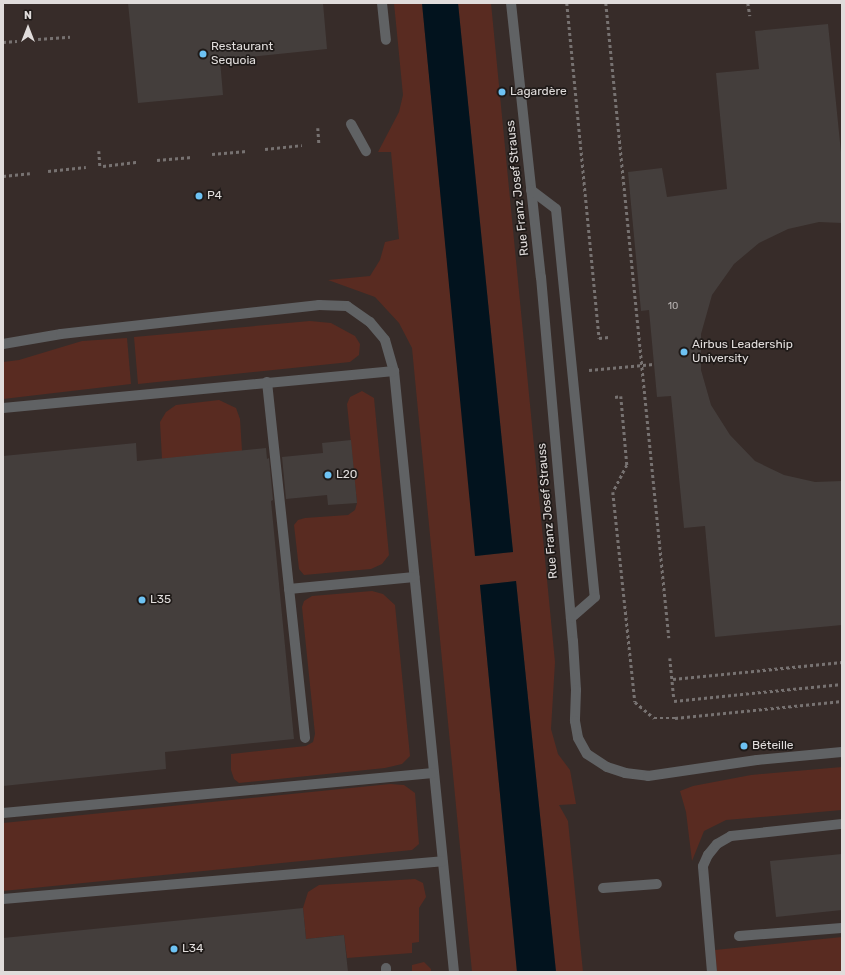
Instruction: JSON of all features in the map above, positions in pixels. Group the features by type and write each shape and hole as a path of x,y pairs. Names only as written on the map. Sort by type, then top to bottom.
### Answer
{"street":[{"path":"382,3 386,40"},
{"name":"Rue Franz Josef Strauss","path":"511,3 531,190 571,618 576,690 574,721 578,738 588,754 607,766 625,773 648,776 757,760 842,752"},
{"path":"351,124 366,151"},
{"path":"531,190 556,209 596,597 571,618"},
{"path":"3,344 61,334 319,305 347,306 370,322 385,340 394,371 454,972"},
{"path":"3,408 394,371"},
{"path":"267,382 305,738"},
{"path":"289,589 414,577"},
{"path":"3,813 433,773"},
{"path":"712,972 703,866 708,854 717,844 731,836 842,824"},
{"path":"3,898 442,861"},
{"path":"603,888 657,884"},
{"path":"740,936 842,928"}],"path":[{"path":"567,3 599,338 609,337"},
{"path":"606,3 669,638"},
{"path":"748,3 750,16"},
{"path":"38,39 70,37"},
{"path":"3,42 17,41"},
{"path":"318,128 319,144"},
{"path":"265,149 302,145"},
{"path":"99,151 102,166 138,162"},
{"path":"212,154 247,151"},
{"path":"156,160 192,157"},
{"path":"48,171 86,167"},
{"path":"3,176 30,173"},
{"path":"573,371 654,364"},
{"path":"615,397 620,396 627,465 613,492 635,702 654,718 675,718 842,701"},
{"path":"670,658 674,700 842,684"},
{"path":"673,679 842,662"}],"shaded area":[{"path":"3,3 842,3 842,972 3,972"},
{"path":"394,3 422,3 476,556 513,552 458,3 491,3 555,662 551,729 558,754 570,770 576,804 559,805 568,821 583,972 556,972 516,581 480,585 517,972 472,972 412,348 399,323 375,297 328,280 370,276 380,260 385,242 399,239 391,152 378,152 399,112 403,95"},
{"path":"310,321 331,323 355,336 360,344 359,355 350,362 138,384 134,337"},
{"path":"127,338 131,384 3,399 3,362 19,360 82,341"},
{"path":"362,391 374,398 389,555 382,564 371,569 304,575 299,569 294,525 298,520 305,518 348,515 355,510 357,503 347,404 350,397"},
{"path":"219,400 236,408 240,419 242,451 162,459 160,422 166,412 176,405"},
{"path":"372,591 383,594 395,605 410,756 402,764 385,768 239,783 234,779 231,770 231,754 306,746 313,742 315,734 302,607 304,601 312,596"},
{"path":"842,767 842,810 726,820 704,831 692,861 686,812 680,791 693,786 751,775"},
{"path":"390,784 404,785 415,793 419,844 412,850 3,891 3,823"},
{"path":"415,879 423,883 426,897 419,908 419,942 412,943 412,953 347,958 344,935 306,939 303,908 308,892 319,885"},
{"path":"842,937 842,972 717,972 715,950"},
{"path":"424,962 431,969 431,972 412,972 412,965"}],"water":[{"path":"422,3 458,3 513,552 475,556"},
{"path":"516,581 556,972 517,972 480,585"}],"building":[{"name":"Restaurant Sequoia","path":"128,3 323,3 327,49 220,60 223,95 138,103"},
{"path":"828,24 842,162 842,223 819,222 788,229 759,243 734,264 712,295 701,334 701,370 711,405 730,435 755,461 784,475 815,482 842,481 842,625 715,637 705,526 684,528 671,396 657,397 649,310 641,311 628,172 662,168 667,197 727,189 716,73 759,69 755,31"},
{"name":"L20","path":"351,440 357,503 328,505 327,495 286,499 282,457 323,453 322,443"},
{"name":"L35","path":"136,443 137,461 266,448 267,459 269,458 273,500 271,501 294,739 165,752 166,769 3,786 3,456"},
{"path":"842,854 842,910 776,917 770,861"},
{"name":"L34","path":"303,908 306,939 344,935 348,972 3,972 3,938"}],"place":[{"name":"Restaurant Sequoia","path":"203,54"},
{"name":"Lagardère","path":"502,92"},
{"name":"P4","path":"199,196"},
{"name":"Airbus Leadership University","path":"684,352"},
{"name":"L20","path":"328,475"},
{"name":"L35","path":"142,600"},
{"name":"Béteille","path":"744,746"},
{"name":"L34","path":"174,949"}]}
